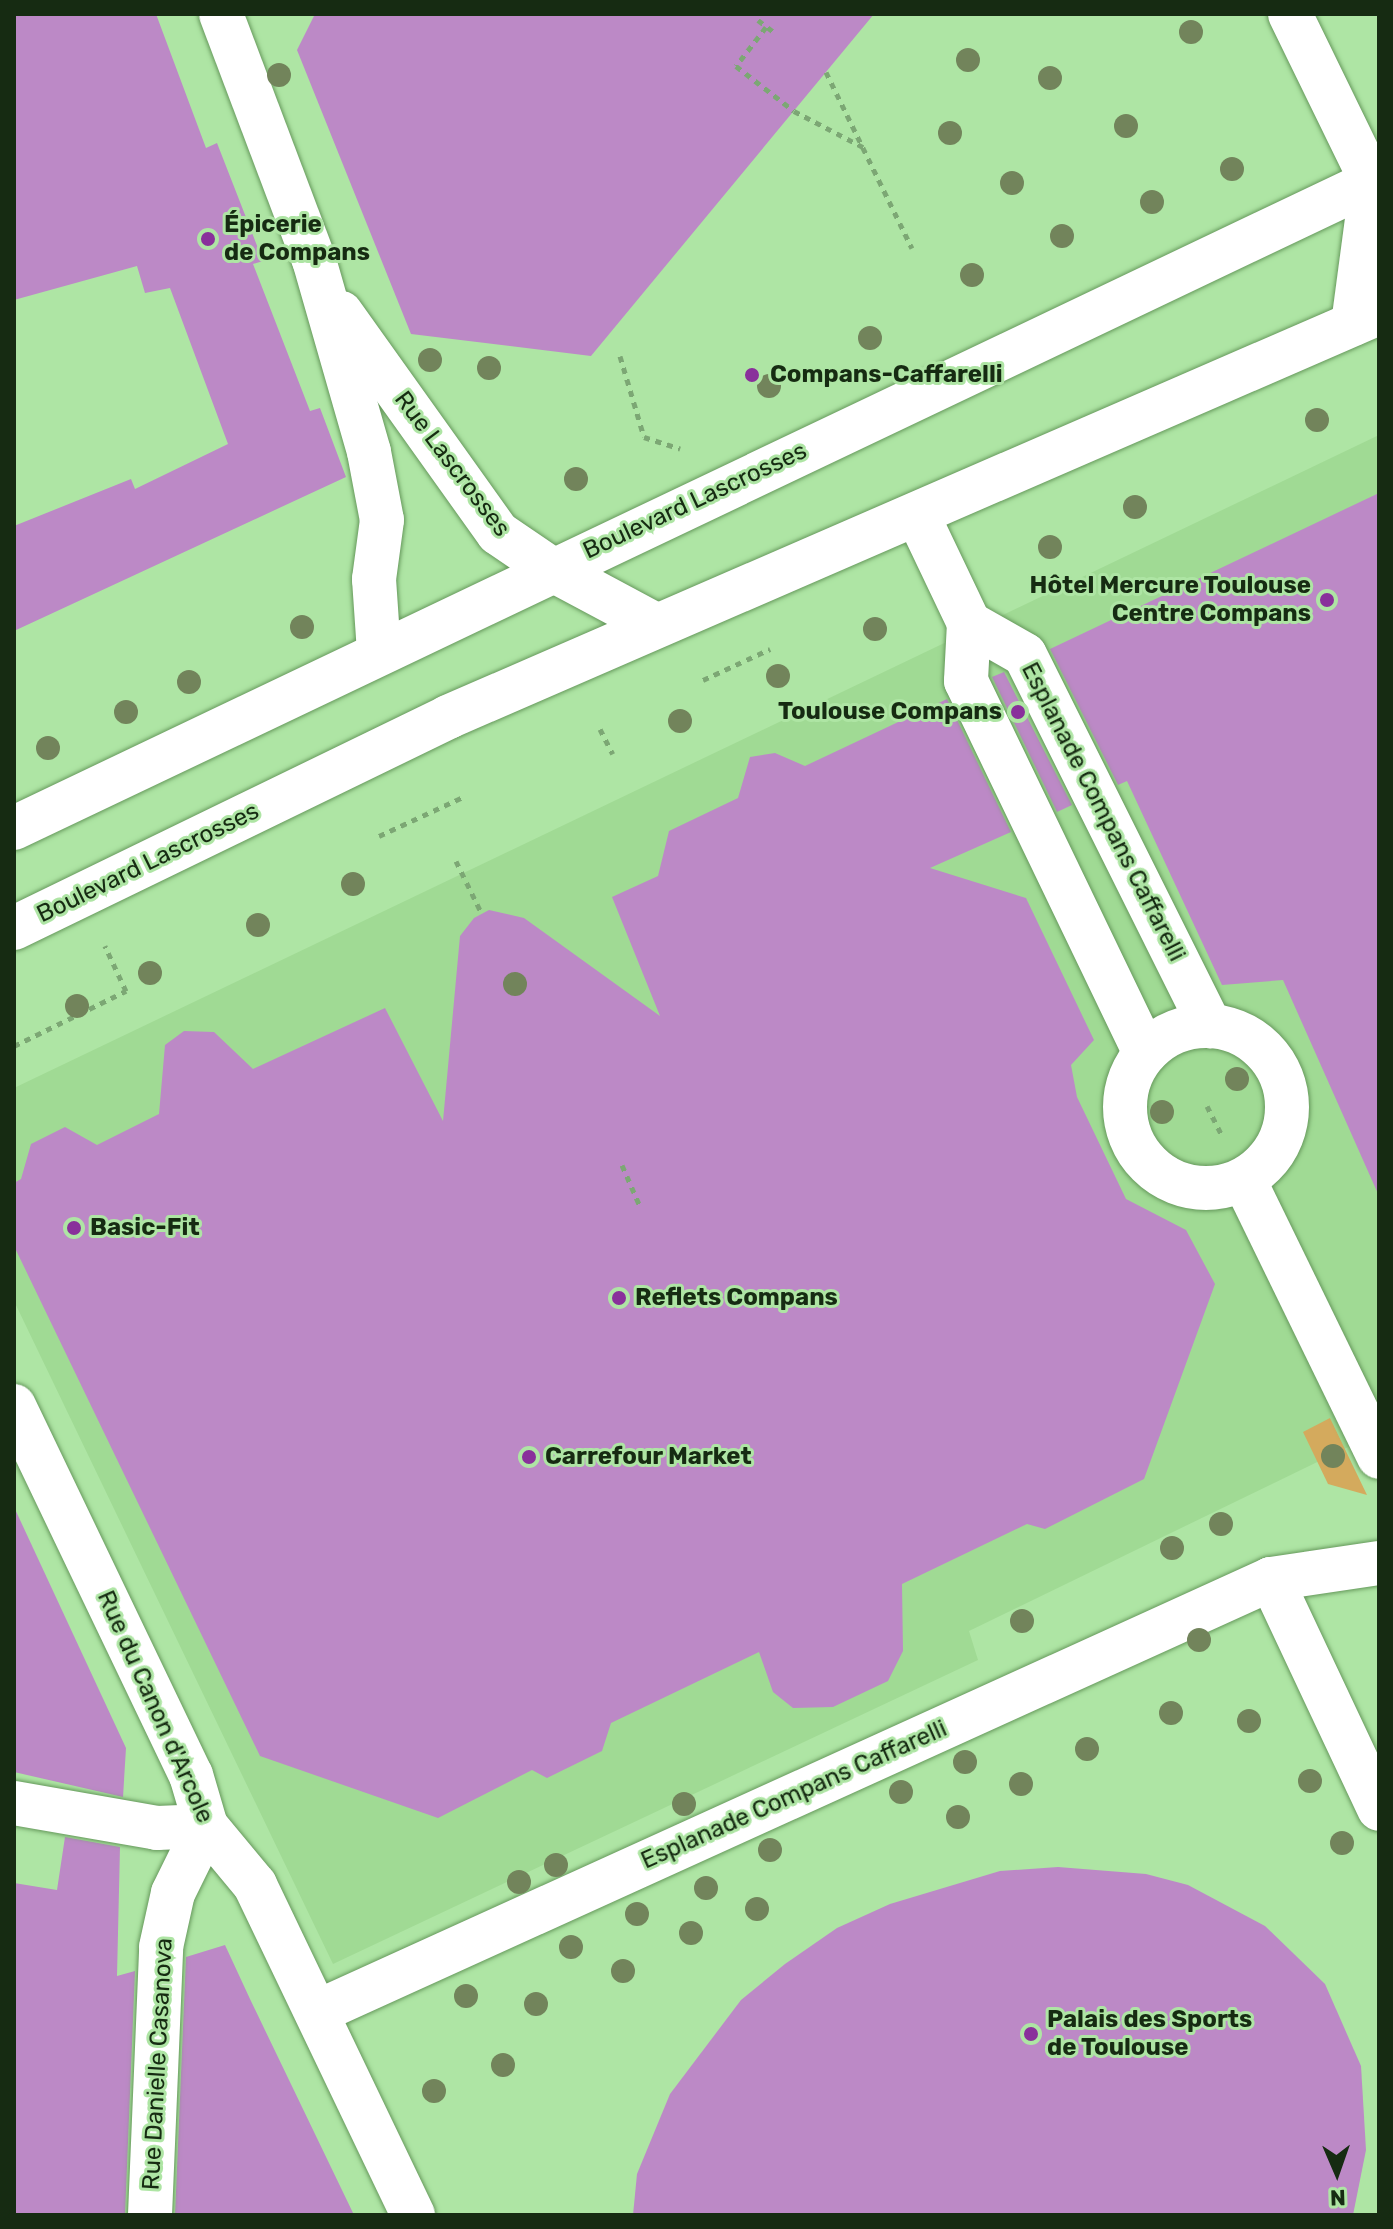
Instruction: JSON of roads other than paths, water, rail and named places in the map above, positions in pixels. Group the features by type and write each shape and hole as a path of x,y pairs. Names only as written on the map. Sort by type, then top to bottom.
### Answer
{"street":[{"name":"Rue Lascrosses","path":"221,14 324,288 382,520 374,579 379,653"},
{"path":"1290,14 1375,180 1366,319"},
{"name":"Boulevard Lascrosses","path":"14,828 551,569 1375,180"},
{"path":"1366,319 1379,284"},
{"name":"Rue Lascrosses","path":"324,288 498,533 551,569 656,625"},
{"name":"Boulevard Lascrosses","path":"14,928 448,717 1366,319"},
{"path":"917,514 969,623 966,681 1145,1053"},
{"name":"Esplanade Compans Caffarelli","path":"969,623 1025,655 1210,1026"},
{"path":"1210,1026 1244,1035 1272,1057 1286,1090 1287,1126 1271,1157 1244,1180 1217,1189 1188,1187 1162,1176 1141,1157 1129,1132 1125,1104 1130,1077 1145,1053 1174,1032 1210,1026"},
{"path":"1244,1180 1379,1457"},
{"name":"Rue du Canon d'Arcole","path":"14,1406 191,1775 206,1826 255,1885 413,2215"},
{"name":"Esplanade Compans Caffarelli","path":"317,2012 1271,1579 1379,1563"},
{"path":"1271,1579 1379,1809"},
{"path":"14,1803 157,1828 206,1826"},
{"name":"Rue Danielle Casanova","path":"150,2215 161,1947 173,1893 206,1826"}],"place":[{"name":"Épicerie de Compans","path":"208,239"},
{"name":"Compans-Caffarelli","path":"752,375"},
{"name":"Hôtel Mercure Toulouse Centre Compans","path":"1327,600"},
{"name":"Toulouse Compans","path":"1018,712"},
{"name":"Basic-Fit","path":"74,1228"},
{"name":"Reflets Compans","path":"619,1298"},
{"name":"Carrefour Market","path":"529,1457"},
{"name":"Palais des Sports de Toulouse","path":"1031,2034"}]}
